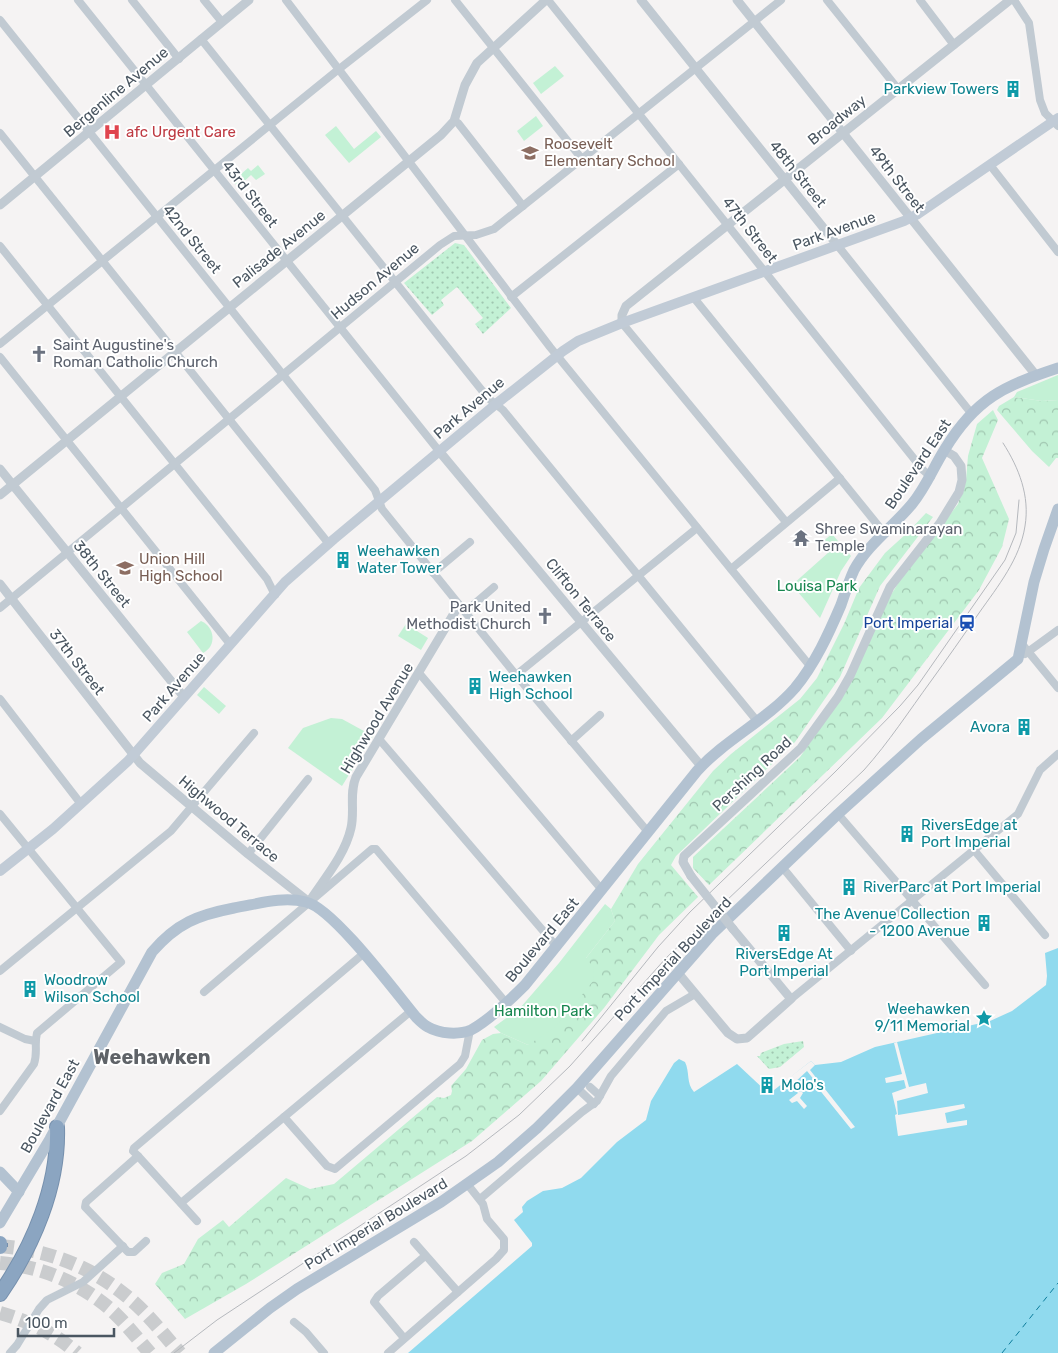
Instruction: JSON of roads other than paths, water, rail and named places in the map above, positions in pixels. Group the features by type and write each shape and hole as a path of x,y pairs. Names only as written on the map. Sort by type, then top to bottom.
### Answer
{"highway":[{"path":"0,1294 25,1253 48,1195 56,1157 57,1127"},
{"path":"0,1243 0,1256"}],"main road":[{"name":"Park Avenue","path":"0,871 81,804 134,756 285,582 439,451 578,340 910,218 1057,122"},
{"name":"Boulevard East","path":"0,1223 57,1127 152,952 164,938 191,919 213,912 280,899 309,902 334,920 411,1011 428,1027 443,1032 470,1030 507,1004 526,985 557,947 701,766 757,721 795,687 810,666 840,606 854,569 867,551 906,512 931,476 944,450 971,413 994,395 1014,383 1035,374 1058,368"},
{"name":"Port Imperial Boulevard","path":"219,1351 297,1289 468,1185 498,1162 577,1088 712,934 920,739 1018,659 1025,648 1034,582 1058,509"},
{"path":"0,1172 20,1192"}],"street":[{"name":"43rd Street","path":"78,0 439,451"},
{"path":"132,0 179,59"},
{"path":"204,0 222,22"},
{"name":"Bergenline Avenue","path":"0,205 146,87 249,0"},
{"path":"286,0 556,356 810,666"},
{"path":"0,344 270,124 427,0"},
{"path":"455,0 582,159"},
{"name":"Palisade Avenue","path":"0,495 441,135 454,121 464,85 477,63 547,0"},
{"name":"47th Street","path":"547,0 917,462 931,476"},
{"name":"48th Street","path":"641,0 971,413"},
{"name":"49th Street","path":"737,0 1035,374"},
{"name":"Hudson Avenue","path":"0,608 440,245 454,236 476,235 494,228 781,0"},
{"path":"827,0 898,89"},
{"path":"920,0 954,45"},
{"name":"Broadway","path":"622,323 622,315 626,306 1010,0"},
{"path":"1014,0 1029,23 1040,100 1045,113 1057,122"},
{"name":"42nd Street","path":"0,20 375,490 382,509 433,573 648,832"},
{"path":"201,39 488,398 503,410 757,721"},
{"path":"454,121 471,138 523,206"},
{"path":"0,134 329,544"},
{"path":"511,297 678,164"},
{"path":"990,164 1058,252"},
{"path":"0,246 267,579 275,594"},
{"path":"694,298 885,534"},
{"path":"622,323 786,522"},
{"path":"0,357 230,644"},
{"name":"Pershing Road","path":"791,1000 691,876 683,862 684,856 802,748 838,697 850,676 890,587 940,523 955,500 962,480 961,466 954,456 944,450"},
{"name":"Clifton Terrace","path":"439,451 701,766"},
{"name":"38th Street","path":"0,469 184,697"},
{"path":"731,569 840,478"},
{"path":"516,675 697,528"},
{"path":"433,573 470,542"},
{"name":"37th Street","path":"0,584 134,756"},
{"path":"462,609 494,588"},
{"name":"Highwood Avenue","path":"309,902 347,843 352,825 353,785 419,673 462,609"},
{"path":"1058,630 1025,648 1058,688"},
{"path":"419,673 602,890"},
{"path":"0,699 81,804"},
{"path":"571,741 600,716"},
{"path":"0,971 171,831 254,733"},
{"path":"379,739 557,947"},
{"path":"678,972 728,1033 737,1039 747,1038 1020,812 1040,770 1058,754"},
{"name":"Highwood Terrace","path":"134,756 248,854 309,902"},
{"path":"248,854 308,779"},
{"path":"0,814 121,962 37,1033 34,1042 37,1055 34,1064 0,1111"},
{"path":"838,814 984,985"},
{"path":"204,992 372,849 376,849 507,1004"},
{"path":"974,850 1045,935"},
{"path":"782,868 851,951"},
{"path":"196,1221 138,1156 134,1148 363,954"},
{"path":"480,1199 582,1112 594,1104 611,1076 666,1012 695,994"},
{"path":"181,1203 411,1011"},
{"path":"0,1027 34,1042"},
{"path":"284,1117 327,1166 335,1169 460,1064 465,1056 470,1030"},
{"path":"590,1087 600,1096"},
{"path":"577,1088 594,1104"},
{"path":"138,1156 86,1202 85,1206 128,1252 132,1253 146,1241"},
{"path":"388,1353 504,1250 504,1239 487,1219 483,1204 468,1185"},
{"path":"414,1242 458,1292"},
{"path":"10,1353 47,1300 83,1282 122,1246"},
{"path":"404,1338 374,1302 378,1296 425,1256"},
{"path":"294,1322 306,1332 324,1353"}],"water":[{"path":"1058,948 1058,1353 408,1353 532,1246 532,1243 514,1220 523,1212 522,1207 527,1201 543,1191 562,1188 581,1178 617,1142 646,1120 651,1101 674,1063 679,1059 685,1062 690,1085 694,1092 737,1064 769,1094 811,1061 815,1065 841,1062 875,1047 990,1021 1012,1011 1046,985 1045,953"}],"tunnel":[{"path":"0,1246 35,1251 52,1256 85,1269 101,1278 137,1305 180,1353"},
{"path":"0,1263 44,1272 85,1290 115,1313 150,1353"},
{"path":"0,1313 41,1328 60,1339 77,1353"}],"tram line":[{"path":"174,1353 217,1320 466,1156 519,1115 570,1066 666,958 864,770 899,726 994,593 1018,550 1025,526 1026,504 1018,472 1003,443"},
{"path":"582,1041 658,947 690,912 835,772 918,685 1005,560 1016,533 1019,500"}],"place":[{"name":"Parkview Towers","path":"1013,89"},
{"name":"afc Urgent Care","path":"112,132"},
{"name":"Roosevelt Elementary School","path":"530,153"},
{"name":"Saint Augustine's Roman Catholic Church","path":"39,354"},
{"name":"Shree Swaminarayan Temple","path":"801,538"},
{"name":"Weehawken Water Tower","path":"343,560"},
{"name":"Union Hill High School","path":"125,568"},
{"name":"Park United Methodist Church","path":"545,616"},
{"name":"Port Imperial","path":"967,623"},
{"name":"Weehawken High School","path":"475,686"},
{"name":"Avora","path":"1024,727"},
{"name":"RiversEdge at Port Imperial","path":"907,834"},
{"name":"RiverParc at Port Imperial","path":"849,887"},
{"name":"The Avenue Collection - 1200 Avenue","path":"984,923"},
{"name":"RiversEdge At Port Imperial","path":"784,933"},
{"name":"Woodrow Wilson School","path":"30,989"},
{"name":"Weehawken 9/11 Memorial","path":"984,1018"},
{"name":"Molo's","path":"767,1085"}],"district":[{"name":"Weehawken","path":"152,1057"}],"park label":[{"name":"Louisa Park","path":"817,586"},
{"name":"Hamilton Park","path":"543,1011"}]}
